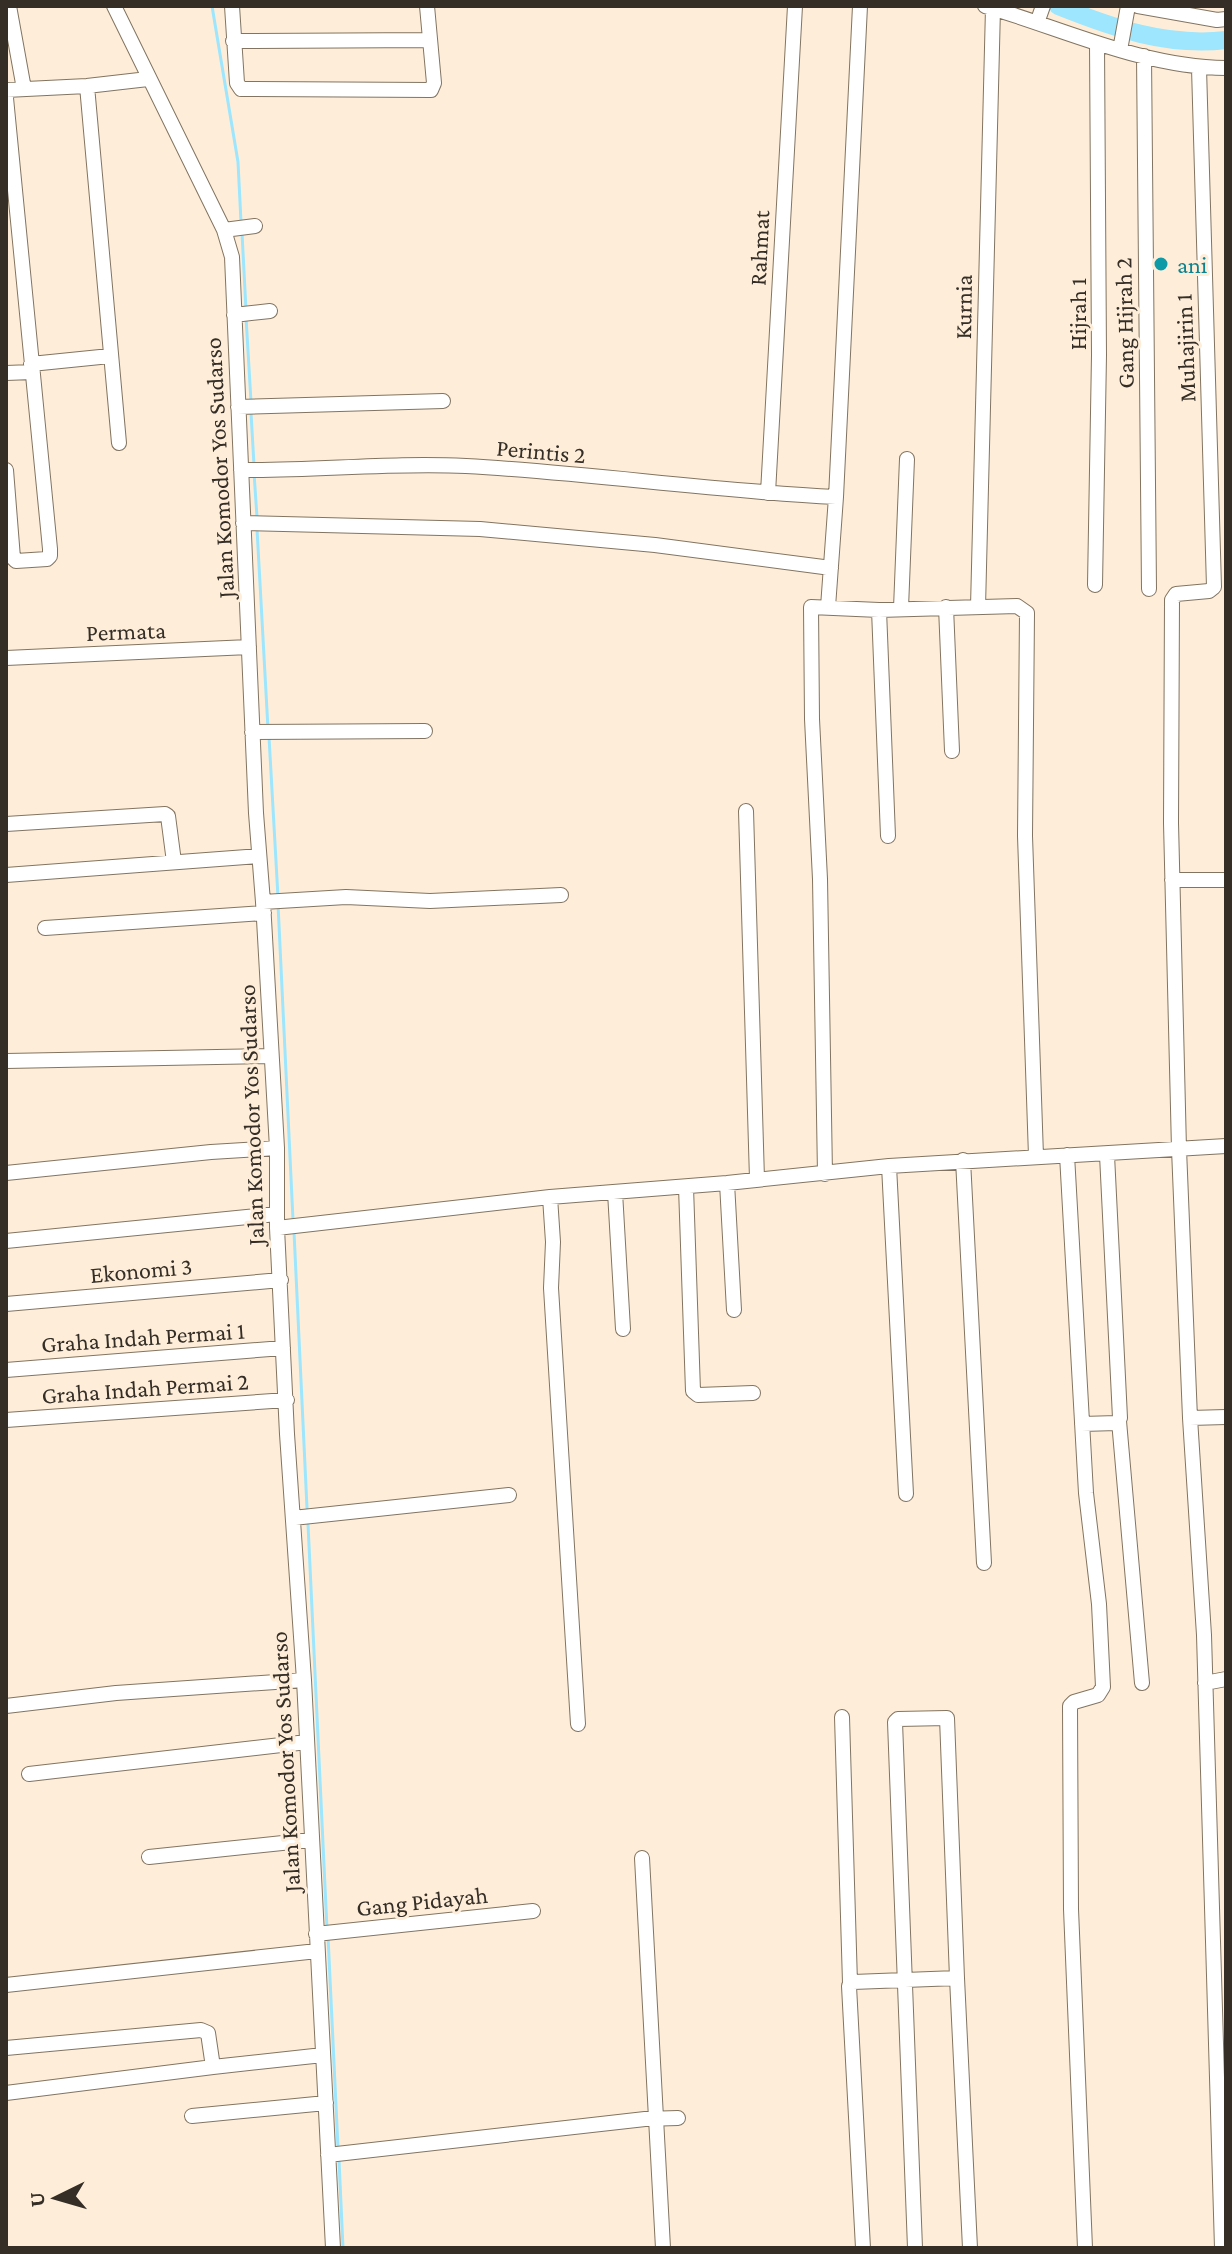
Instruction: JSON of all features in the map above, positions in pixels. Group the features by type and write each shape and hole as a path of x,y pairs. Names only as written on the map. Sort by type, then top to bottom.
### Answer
{"street":[{"path":"9,6 24,89"},
{"name":"Jalan Komodor Yos Sudarso","path":"114,6 148,79 240,228 232,257 242,314 249,647 257,732 258,856 267,906 283,1348 311,1840 320,1934 317,1951 323,2055 326,2103 335,2154 333,2248"},
{"path":"232,6 237,83 241,89 431,90 434,83 427,6"},
{"name":"Rahmat","path":"768,493 795,6"},
{"path":"828,607 860,6"},
{"path":"989,7 1040,14 1097,44 1122,44 1144,56 1199,68 1226,68"},
{"name":"Kurnia","path":"978,607 989,7"},
{"path":"1122,44 1131,10 1226,19"},
{"path":"233,41 430,40"},
{"name":"Hijrah 1","path":"1095,585 1099,355 1097,44"},
{"name":"Gang Hijrah 2","path":"1144,56 1149,589"},
{"name":"Muhajirin 1","path":"1199,68 1211,584"},
{"path":"6,90 148,79"},
{"path":"87,86 119,443"},
{"path":"6,98 50,556 47,559 16,561 13,558 6,470"},
{"path":"242,314 270,311"},
{"path":"6,373 110,356"},
{"path":"242,406 443,401"},
{"path":"901,608 907,459"},
{"name":"Perintis 2","path":"246,470 382,465 467,467 836,497"},
{"path":"248,524 480,529 655,545 831,568"},
{"path":"1221,2245 1205,1683 1179,1149 1172,880 1172,600 1174,595 1211,584 1226,590"},
{"path":"825,1174 811,607 879,610 1017,606 1027,613 1025,836 1036,1156"},
{"path":"946,607 952,751"},
{"path":"879,610 888,836"},
{"name":"Permata","path":"6,658 249,647"},
{"path":"257,732 425,731"},
{"path":"746,811 757,1179"},
{"path":"6,824 165,814 168,816 174,862"},
{"path":"6,875 258,856"},
{"path":"1172,880 1226,880"},
{"path":"45,928 346,897 430,901 561,895"},
{"path":"6,1061 271,1056"},
{"path":"6,1241 280,1223 306,1225 550,1197 686,1187 889,1166 1226,1146"},
{"path":"6,1173 277,1148"},
{"path":"1067,1155 1086,1493 1099,1604 1103,1687 1098,1695 1070,1706 1071,1909 1085,2248"},
{"path":"1107,1155 1119,1421 1142,1683"},
{"path":"963,1160 984,1563"},
{"path":"889,1166 906,1494"},
{"path":"727,1183 734,1310"},
{"path":"686,1187 693,1391 698,1395 753,1393"},
{"path":"615,1192 623,1329"},
{"path":"550,1197 553,1242 551,1288 578,1724"},
{"name":"Ekonomi 3","path":"6,1304 281,1280"},
{"name":"Graha Indah Permai 1","path":"6,1370 283,1348"},
{"name":"Graha Indah Permai 2","path":"6,1420 287,1400"},
{"path":"1190,1418 1226,1417"},
{"path":"1082,1424 1119,1421"},
{"path":"293,1518 509,1495"},
{"path":"1205,1683 1226,1679"},
{"path":"6,1706 116,1693 304,1680"},
{"path":"842,1717 850,1983 863,2248"},
{"path":"915,2248 895,1723 898,1719 949,1719 970,2248"},
{"path":"29,1774 307,1742"},
{"path":"149,1857 311,1840"},
{"path":"642,1858 663,2248"},
{"name":"Gang Pidayah","path":"320,1934 533,1911"},
{"path":"6,1985 317,1951"},
{"path":"850,1983 957,1978"},
{"path":"6,2048 201,2030 208,2033 213,2067"},
{"path":"6,2093 323,2055"},
{"path":"192,2116 326,2103"},
{"path":"335,2154 678,2118"}],"waterway":[{"path":"212,6 238,162 241,222"},
{"path":"1058,6 1140,34 1183,41 1226,40"},
{"path":"242,233 246,310"},
{"path":"246,317 251,402"},
{"path":"251,413 254,465"},
{"path":"254,473 257,517"},
{"path":"257,529 268,729"},
{"path":"269,737 278,897"},
{"path":"278,904 293,1220"},
{"path":"294,1232 307,1508"},
{"path":"308,1524 327,1929"},
{"path":"328,1936 338,2148"},
{"path":"339,2160 343,2248"}],"place":[{"name":"ani","path":"1161,264"}]}
